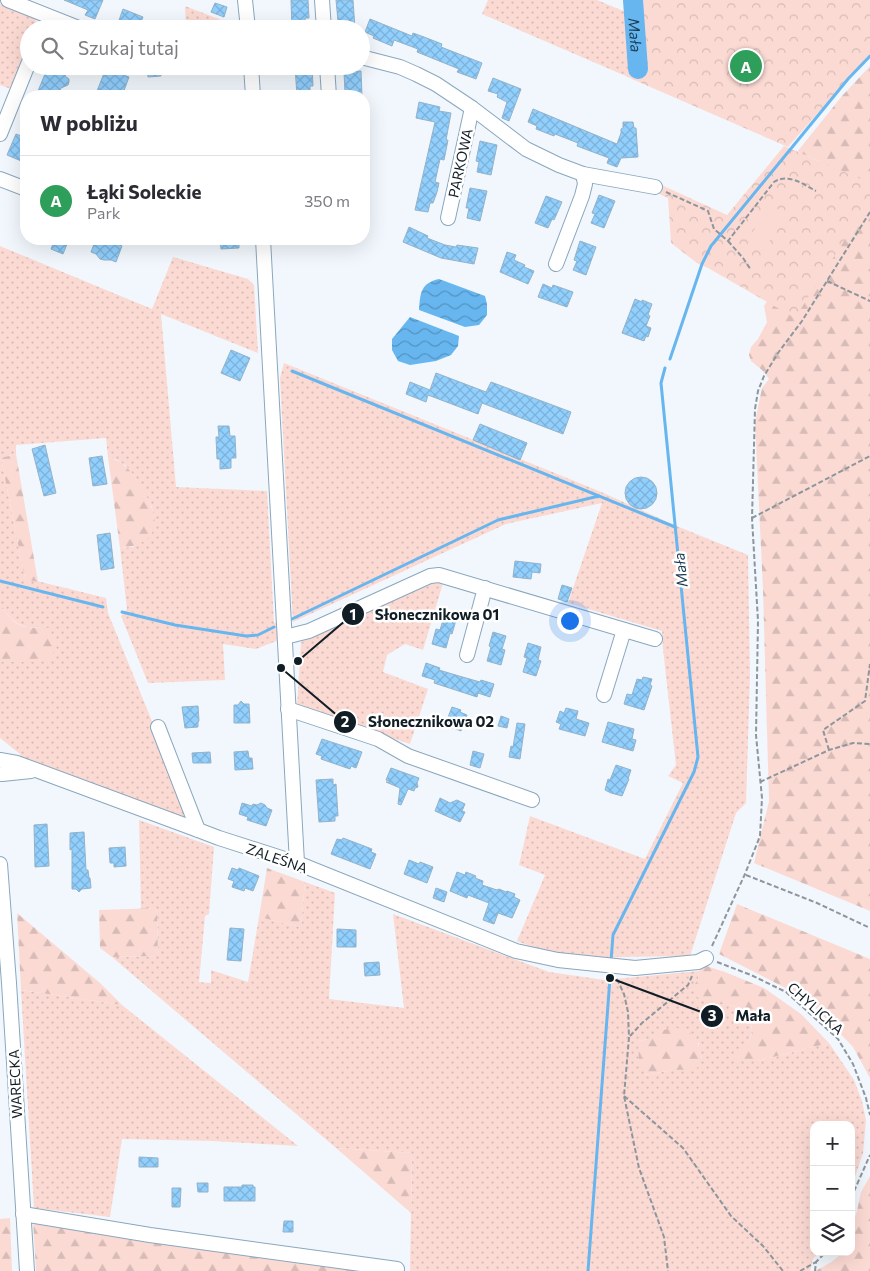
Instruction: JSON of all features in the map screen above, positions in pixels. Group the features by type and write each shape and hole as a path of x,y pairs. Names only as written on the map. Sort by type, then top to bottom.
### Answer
{"street":[{"path":"8,0 42,20"},
{"path":"245,0 247,20"},
{"path":"322,0 323,20"},
{"name":"PARKOWA","path":"370,59 400,67 451,93 526,149 559,165 583,174 654,187"},
{"path":"0,134 24,75"},
{"path":"252,75 253,90"},
{"path":"328,75 329,90"},
{"name":"PARKOWA","path":"448,218 472,108"},
{"path":"556,264 584,190 583,174"},
{"path":"0,179 20,187"},
{"path":"263,245 297,864"},
{"path":"285,637 309,631 430,576 439,575 655,639"},
{"path":"467,655 485,588"},
{"path":"604,695 624,630"},
{"path":"288,709 378,739 408,756 532,800"},
{"path":"158,726 198,830"},
{"name":"ZALEŚNA","path":"0,770 17,763 219,838 297,864 516,951 558,960 636,968 702,960"},
{"name":"WARECKA","path":"0,864 27,1271"},
{"path":"23,1214 160,1236 397,1269"}],"path":[{"path":"727,240 778,179 786,178 796,181 816,191"},
{"path":"654,187 708,211 714,229 727,240 751,270"},
{"path":"629,1036 688,985 745,874 760,836 762,798 756,735 758,621 752,518 755,409 758,391 764,376 778,353 802,322 870,212"},
{"path":"827,281 870,301"},
{"path":"752,518 870,456"},
{"path":"830,750 823,730 865,701 870,664"},
{"path":"760,782 830,750 853,743 870,744"},
{"path":"745,874 870,928"},
{"name":"CHYLICKA","path":"702,960 751,975 786,992 838,1039 853,1064 866,1098 870,1115"},
{"path":"610,966 624,994 628,1012 629,1036 624,1096 639,1168 664,1237 668,1271"},
{"path":"624,1096 683,1148 731,1216 763,1246 783,1271"},
{"path":"855,1189 870,1155"},
{"path":"800,1271 816,1262 822,1256"},
{"path":"815,1271 816,1262"}],"green space":[{"path":"488,0 597,0 628,13 635,80 482,14"},
{"path":"634,0 870,0 870,54 788,147 632,79"},
{"path":"0,4 35,20 20,20 20,68 11,89 0,85"},
{"path":"185,6 221,20 186,20"},
{"path":"870,66 870,911 754,863 769,801 763,590 755,422 762,388 769,379 751,361 749,355 751,347 758,339 767,322 764,306 767,301 753,293 819,161 797,152 842,96"},
{"path":"784,146 870,183 870,200 795,318 697,263 671,243 668,198 655,192 653,181 727,215"},
{"path":"772,205 787,216 763,250 748,238"},
{"path":"0,246 152,309 173,257 248,279 254,285 258,353 161,314 176,487 267,491 274,623 279,622 279,640 256,649 223,644 225,680 148,683 121,616 127,609 120,548 133,547 154,521 152,507 135,477 126,466 108,457 106,438 16,445 16,454 1,458 25,578 106,598 108,613 193,822 23,762 20,754 0,738 0,662 40,662 39,627 20,625 8,615 0,604"},
{"path":"284,363 599,491 679,527 748,555 750,676 746,803 736,813 690,956 606,958 548,953 517,941 545,875 519,865 530,816 645,859 683,783 668,776 676,765 662,631 568,603 602,503 506,524 293,622 280,378"},
{"path":"16,454 38,582 25,579 1,458"},
{"path":"108,457 121,463 136,478 147,496 154,515 155,524 153,531 147,539 134,546 120,548"},
{"path":"432,582 443,583 423,650 405,644 387,655 383,672 428,689 410,744 297,707 301,642 419,586"},
{"path":"0,604 19,625 49,628 56,643 50,658 40,662 0,662"},
{"path":"139,820 214,847 209,914 205,916 199,982 211,983 211,970 248,982 259,917 301,927 305,882 335,893 329,999 404,1008 393,914 549,972 605,980 699,971 698,980 705,1000 732,1005 747,1016 752,1031 745,1045 757,1061 829,1043 854,1080 862,1101 866,1120 863,1153 855,1176 855,1121 810,1121 810,1256 816,1256 810,1271 410,1271 412,1153 336,1148 112,957 158,956 157,908 141,909","holes":["648,1039 699,1043 702,1057 691,1070 679,1069 645,1075 638,1041"]},
{"path":"267,868 305,882 301,927 259,917"},
{"path":"737,904 870,959 870,1078 853,1047 807,999 719,954"},
{"path":"157,908 158,956 112,957 100,948 99,910"},
{"path":"17,913 100,983 122,1005 21,990"},
{"path":"703,965 764,988 801,1014 829,1043 757,1061 743,1061 735,1058 733,1054 750,1038 752,1033 751,1024 740,1009 702,1000 695,995 692,988 698,980 699,971"},
{"path":"21,990 122,1005 298,1146 212,1141 122,1139 110,1217 34,1208"},
{"path":"677,1028 689,1032 696,1039 702,1057 698,1067 692,1070 665,1071 645,1075 639,1060 638,1041 648,1039 655,1033 667,1029"},
{"path":"336,1148 412,1153 411,1213"},
{"path":"870,1176 870,1271 816,1271 838,1256 855,1256 855,1217 861,1192"},
{"path":"10,1218 12,1271 0,1271 0,1219"},
{"path":"33,1221 385,1271 36,1271"}],"water":[{"path":"439,279 485,296 487,315 479,325 465,327 419,310 420,299 425,286"},
{"path":"410,317 459,336 458,346 451,355 436,361 410,365 398,361 392,350 392,339"}],"building":[{"path":"64,0 103,0 95,19 85,15 88,10"},
{"path":"291,0 308,0 309,18 305,18 305,20 292,20"},
{"path":"336,0 353,0 354,20 338,20"},
{"path":"215,3 227,7 224,17 211,12"},
{"path":"123,9 143,17 142,20 119,20"},
{"path":"370,20 412,36 413,33 442,44 441,47 482,63 476,79 457,72 459,69 417,52 418,49 394,40 392,46 373,38 374,36 370,34"},
{"path":"45,75 66,75 69,79 68,85 60,90 38,90"},
{"path":"103,75 124,75 129,77 124,90 97,90"},
{"path":"148,75 161,75 161,76 148,77"},
{"path":"296,75 312,75 313,86 310,86 310,90 297,90"},
{"path":"344,75 361,75 362,90 345,90"},
{"path":"493,78 521,89 509,121 502,118 507,102 497,97 498,94 488,91"},
{"path":"419,102 440,107 439,111 451,113 444,160 440,159 435,182 439,183 437,192 433,203 430,203 428,212 415,210 435,122 416,118"},
{"path":"533,109 617,144 621,129 623,128 623,122 633,122 634,128 636,128 638,157 621,158 617,167 609,164 607,163 609,158 577,146 578,143 536,129 537,126 528,122"},
{"path":"16,134 20,136 20,160 7,155"},
{"path":"480,141 497,145 491,175 477,172 479,162 476,161"},
{"path":"470,188 487,191 480,221 467,218 469,208 466,208"},
{"path":"599,195 615,201 604,228 591,223 595,214 592,213"},
{"path":"546,196 562,202 548,228 535,223"},
{"path":"409,227 428,236 427,238 445,245 478,248 474,264 441,258 403,242"},
{"path":"580,241 596,247 586,275 573,270 577,261 574,260"},
{"path":"53,245 67,245 63,254 51,249"},
{"path":"94,245 122,246 116,262 100,259 91,252"},
{"path":"221,245 239,245 239,248 221,249"},
{"path":"507,252 516,255 514,260 534,271 528,284 500,272"},
{"path":"543,284 552,288 553,285 573,292 567,307 538,297"},
{"path":"635,299 652,304 646,326 651,328 648,337 646,336 644,341 622,333"},
{"path":"231,350 250,358 240,381 221,373"},
{"path":"436,373 486,392 491,382 571,412 563,434 482,403 478,414 428,395 426,402 406,394 410,382 430,390"},
{"path":"480,424 527,443 520,460 473,440"},
{"path":"218,426 229,426 230,436 235,436 236,458 231,458 231,468 220,469 220,459 217,459 216,437 219,437"},
{"path":"45,445 56,493 44,496 32,449"},
{"path":"102,456 107,484 93,486 89,458"},
{"path":"641,477 647,478 652,482 656,487 656,499 652,504 647,508 641,509 635,508 630,504 626,499 625,493 626,487 630,482 635,478"},
{"path":"110,533 114,568 101,570 97,535"},
{"path":"515,561 541,564 540,573 532,572 531,579 513,577"},
{"path":"562,585 572,588 567,602 558,599"},
{"path":"444,617 456,620 446,648 432,644 436,629 440,630"},
{"path":"493,632 506,636 502,649 505,650 501,665 487,661"},
{"path":"528,643 541,647 538,660 541,661 536,676 523,672 527,658 524,657"},
{"path":"426,663 440,668 439,670 480,682 481,680 494,684 490,697 478,693 477,697 434,683 435,680 422,676"},
{"path":"643,677 652,679 650,685 652,686 644,710 624,704 627,694 632,695 637,679 642,680"},
{"path":"241,701 244,704 249,704 250,723 234,723 234,705 238,705"},
{"path":"198,706 198,727 185,728 182,707"},
{"path":"452,707 461,710 460,712 467,715 461,731 445,725"},
{"path":"566,708 578,711 576,719 589,723 585,736 559,729 561,724 556,722 560,711 564,713"},
{"path":"501,716 509,719 507,728 498,726"},
{"path":"608,722 634,729 632,739 636,740 633,751 602,742"},
{"path":"517,723 525,724 520,759 509,757 511,746 513,747"},
{"path":"322,739 362,752 356,768 351,766 350,769 321,759 322,756 316,754"},
{"path":"248,751 249,758 252,758 253,769 235,770 234,752"},
{"path":"473,751 484,754 480,768 470,765"},
{"path":"210,752 211,763 193,763 192,753"},
{"path":"616,765 631,770 622,796 605,790 608,779 610,780"},
{"path":"391,768 419,778 418,787 414,791 408,789 401,805 398,804 400,788 386,782 391,782 386,780"},
{"path":"333,779 333,785 336,784 338,816 335,816 335,821 319,822 316,780"},
{"path":"440,798 450,803 457,800 465,804 462,811 465,812 460,822 435,811"},
{"path":"242,803 252,806 253,804 261,803 272,810 266,826 247,820 248,817 239,814"},
{"path":"47,824 49,866 35,867 34,825"},
{"path":"84,832 86,870 88,870 91,888 82,889 79,892 76,889 72,889 70,833"},
{"path":"343,838 372,849 371,852 376,854 370,869 331,854 337,839 342,840"},
{"path":"125,847 126,866 114,867 114,863 110,863 109,848"},
{"path":"409,860 433,867 427,883 404,874"},
{"path":"232,868 238,870 239,868 259,876 253,891 245,888 244,891 232,887 234,881 228,879"},
{"path":"457,872 465,875 466,872 476,876 475,878 483,881 482,885 515,894 514,897 520,900 512,918 498,913 494,924 483,920 489,903 468,895 467,898 450,891"},
{"path":"436,888 447,892 444,902 433,898"},
{"path":"230,928 244,929 241,961 227,960"},
{"path":"337,929 356,930 356,947 337,947"},
{"path":"379,962 380,975 365,976 364,963"},
{"path":"139,1157 158,1158 158,1167 139,1167"},
{"path":"197,1183 208,1183 208,1192 198,1192"},
{"path":"242,1185 253,1185 255,1187 255,1201 224,1201 224,1187 242,1187"},
{"path":"172,1188 181,1188 180,1207 172,1207"},
{"path":"284,1221 293,1221 293,1232 283,1232"}],"waterway":[{"name":"Mała","path":"633,0 638,69"},
{"path":"670,359 702,264 711,246 848,79 870,56"},
{"name":"Mała","path":"611,961 613,935 694,772 698,757 661,383 665,368"},
{"path":"292,371 675,527"},
{"path":"292,619 498,520 599,496"},
{"path":"0,581 103,607"},
{"path":"122,612 175,625 246,636 258,635 274,627"},
{"name":"Mała","path":"588,1271 610,978"}],"place":[{"name":"Łąki Soleckie","path":"746,66"},
{"name":"Słonecznikowa 01","path":"298,661"},
{"name":"Słonecznikowa 02","path":"281,668"},
{"name":"Mała","path":"610,978"}]}
